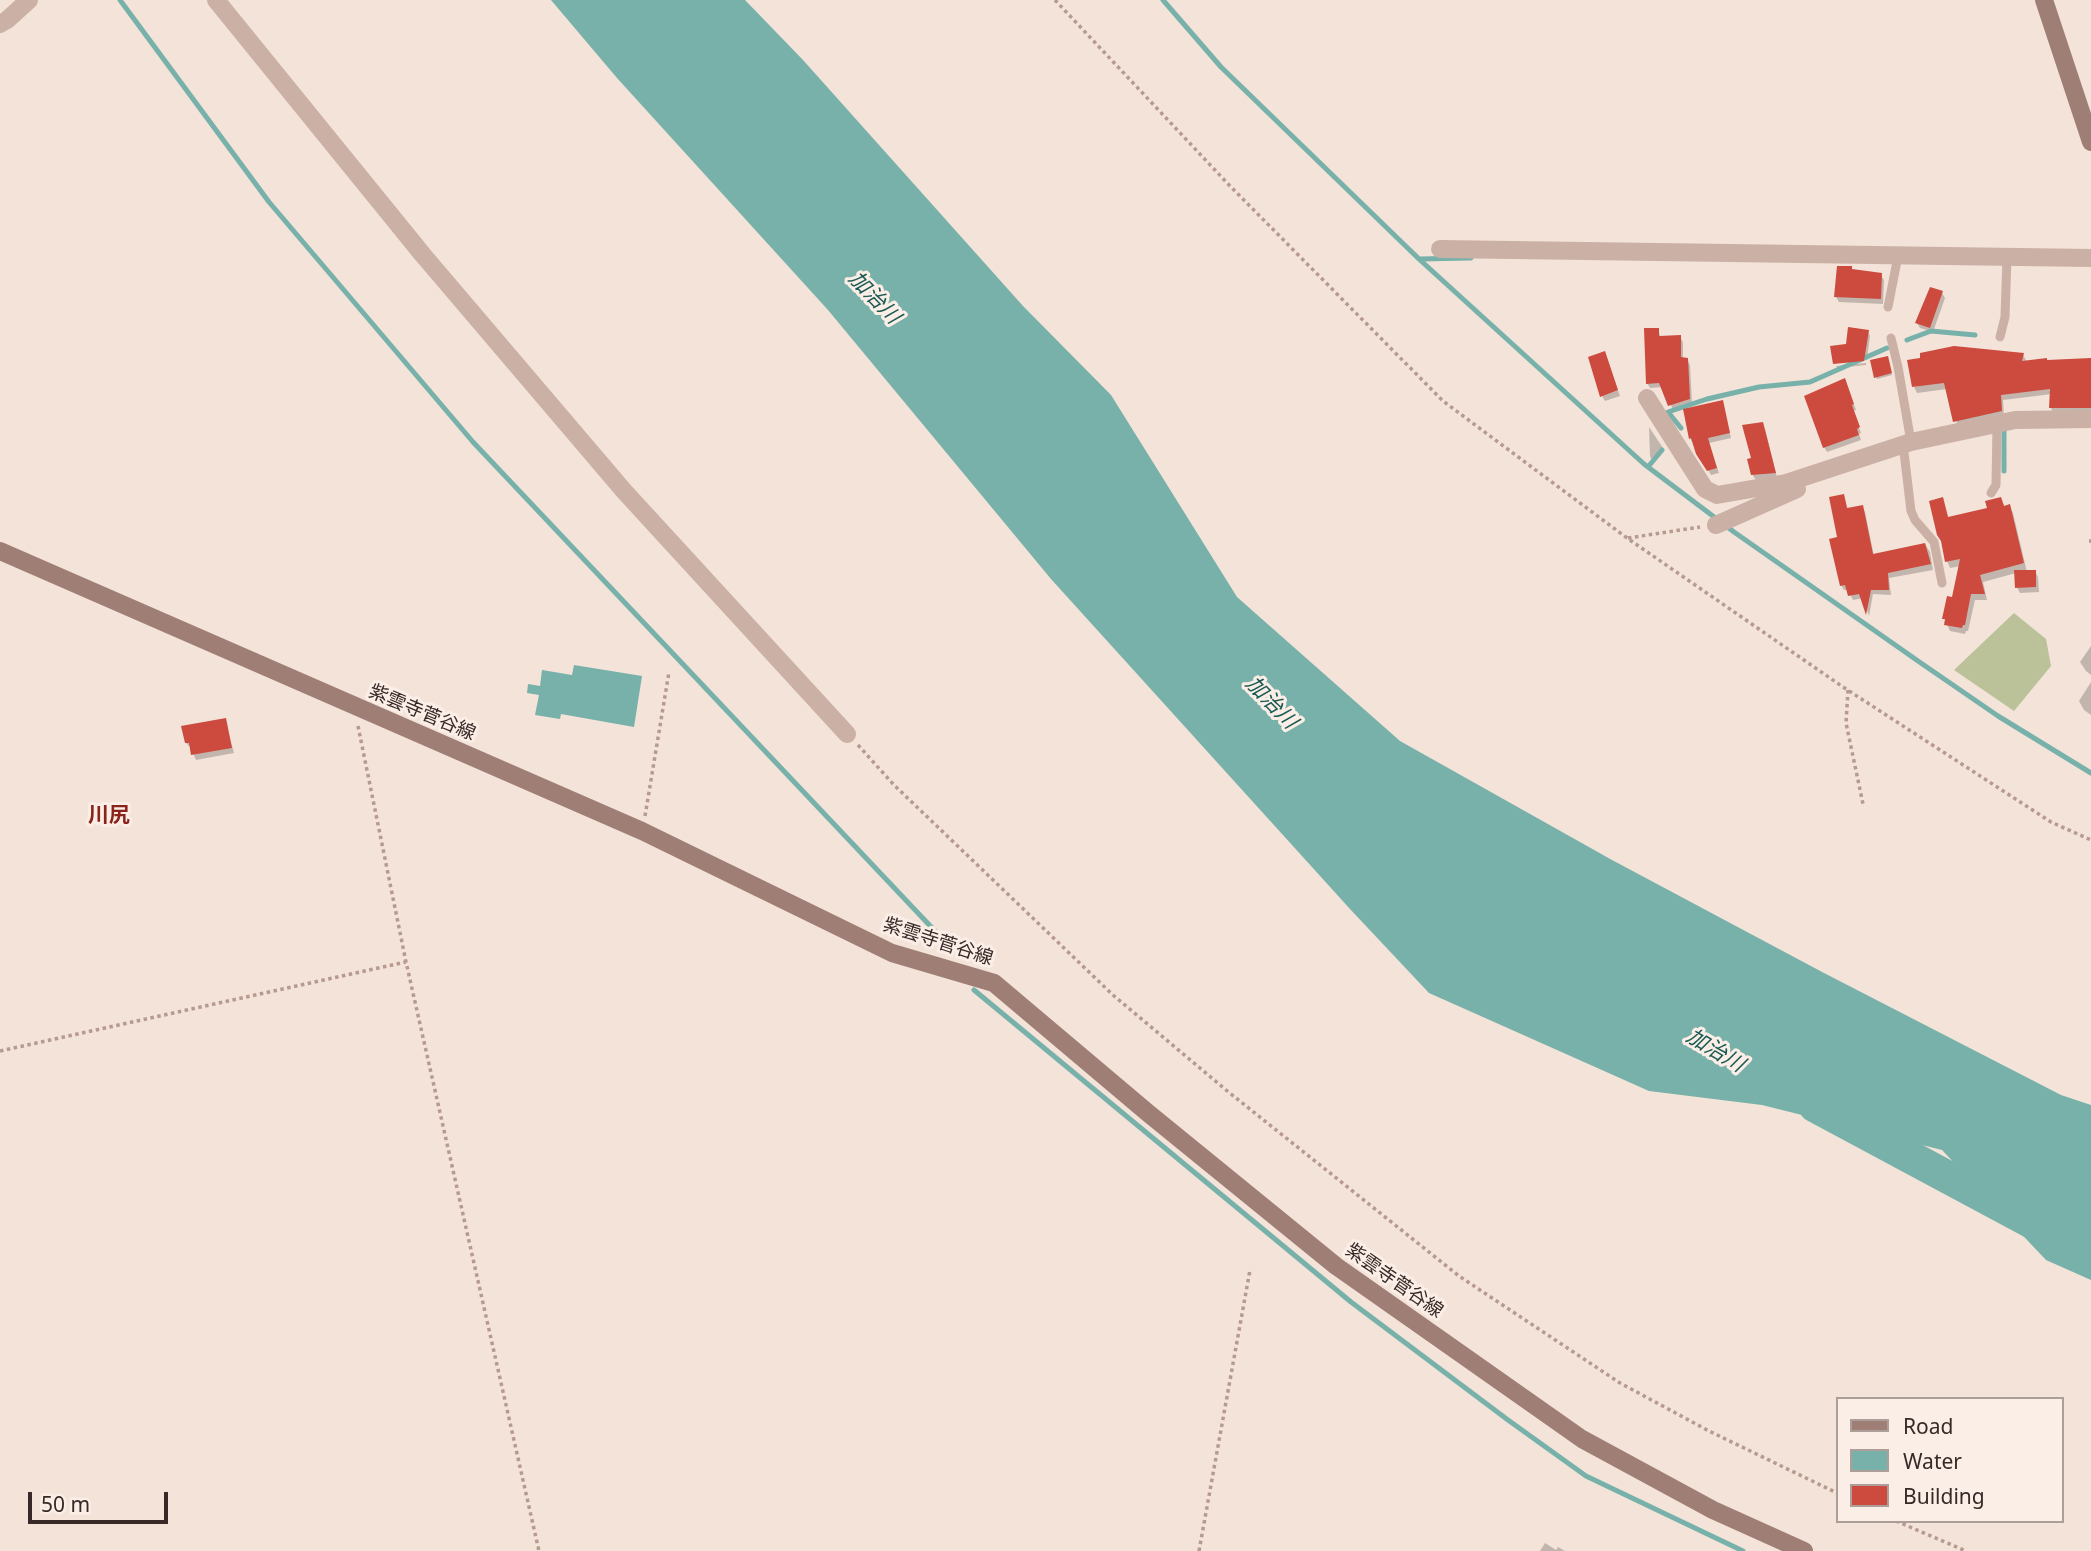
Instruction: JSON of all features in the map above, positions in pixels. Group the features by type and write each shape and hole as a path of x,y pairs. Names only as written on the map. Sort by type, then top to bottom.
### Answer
{"main road":[{"path":"2044,0 2085,107 2091,142"},
{"name":"紫雲寺菅谷線","path":"0,551 642,831 892,953 994,983 1335,1266 1582,1439 1713,1510 1804,1551"}],"street":[{"path":"0,24 29,0"},
{"path":"216,0 423,255 624,491 847,734"},
{"path":"1440,249 2091,258"},
{"path":"1647,398 1705,489 1717,495 1786,484 1907,443 2015,420 2091,419"},
{"path":"1723,522 1797,488 1813,475"}],"lane":[{"path":"1888,307 1898,256"},
{"path":"2000,337 2005,317 2007,257"},
{"path":"1891,338 1898,367 1907,443 1911,511 1915,520 1934,542 1942,583"},
{"path":"1991,493 1996,485 1997,424"}],"path":[{"path":"1055,0 1230,186 1443,401 1627,538 1848,690 2051,822 2091,840"},
{"path":"1627,538 1723,522"},
{"path":"642,831 669,672"},
{"path":"1848,690 1846,723 1863,804"},
{"path":"354,706 406,962 539,1551"},
{"path":"847,734 894,785 1113,995 1459,1276 1620,1384 1836,1493"},
{"path":"0,1051 406,962"},
{"path":"1199,1551 1250,1270"},
{"path":"1901,1523 1966,1551"}],"green space":[{"path":"2014,613 2046,639 2051,666 2014,711 1954,670"}],"water":[{"path":"551,0 745,0 803,60 1023,306 1111,395 1237,597 1400,741 1612,860 1824,973 2061,1095 2091,1105 2091,1280 2046,1260 1942,1150 1762,1105 1649,1091 1429,993 1051,579 828,310 617,78"},
{"path":"574,665 642,676 634,727 561,714 560,719 535,715 539,695 527,693 528,684 540,686 542,670 572,675"}],"building":[{"path":"1837,266 1852,266 1852,269 1882,273 1881,299 1834,297"},
{"path":"1930,287 1943,291 1930,328 1915,323"},
{"path":"1848,327 1869,330 1864,361 1833,364 1830,346 1846,344"},
{"path":"1644,328 1659,328 1659,336 1681,335 1681,357 1688,358 1690,399 1668,406 1659,383 1646,384"},
{"path":"1954,346 2024,353 2022,361 2091,358 2091,408 2049,408 2050,389 2001,395 2002,411 1953,422 1944,383 1912,387 1907,360 1920,358 1920,353"},
{"path":"1605,351 1618,390 1600,397 1588,357"},
{"path":"1888,356 1892,373 1874,378 1870,360"},
{"path":"1845,378 1860,427 1857,429 1859,435 1823,448 1804,396"},
{"path":"1723,400 1730,433 1708,438 1717,468 1707,471 1696,454 1691,438 1689,439 1683,409"},
{"path":"1763,422 1776,473 1751,475 1747,459 1751,458 1742,425"},
{"path":"1844,494 1847,508 1863,505 1873,554 1925,543 1931,564 1888,573 1889,590 1871,590 1866,615 1859,594 1848,596 1845,585 1840,586 1829,539 1837,537 1829,497"},
{"path":"1943,497 1948,517 1987,508 1985,501 2001,497 2004,506 2010,504 2024,563 1980,575 1985,594 1971,594 1965,625 1962,628 1944,625 1945,619 1942,619 1947,596 1952,597 1960,559 1945,562 1941,541 1937,535 1929,501"},
{"path":"2014,570 2036,570 2036,587 2015,588"},
{"path":"226,718 232,748 191,755 181,726"}],"waterway":[{"path":"120,0 269,202 473,442 952,949"},
{"path":"1163,0 1221,67 1419,259 1644,464 1734,532 1918,661 1998,716 2091,773"},
{"path":"1419,259 1471,258"},
{"path":"1907,340 1931,331 1975,335"},
{"path":"1681,428 1668,412 1707,399 1759,387 1810,382 1887,348"},
{"path":"2004,431 2004,471"},
{"path":"1648,467 1662,450"},
{"path":"974,990 1351,1302 1508,1420 1586,1476 1743,1551"},
{"name":"加治川","path":"1815,1106 2091,1254"}],"district":[{"name":"川尻","path":"109,816"}]}
